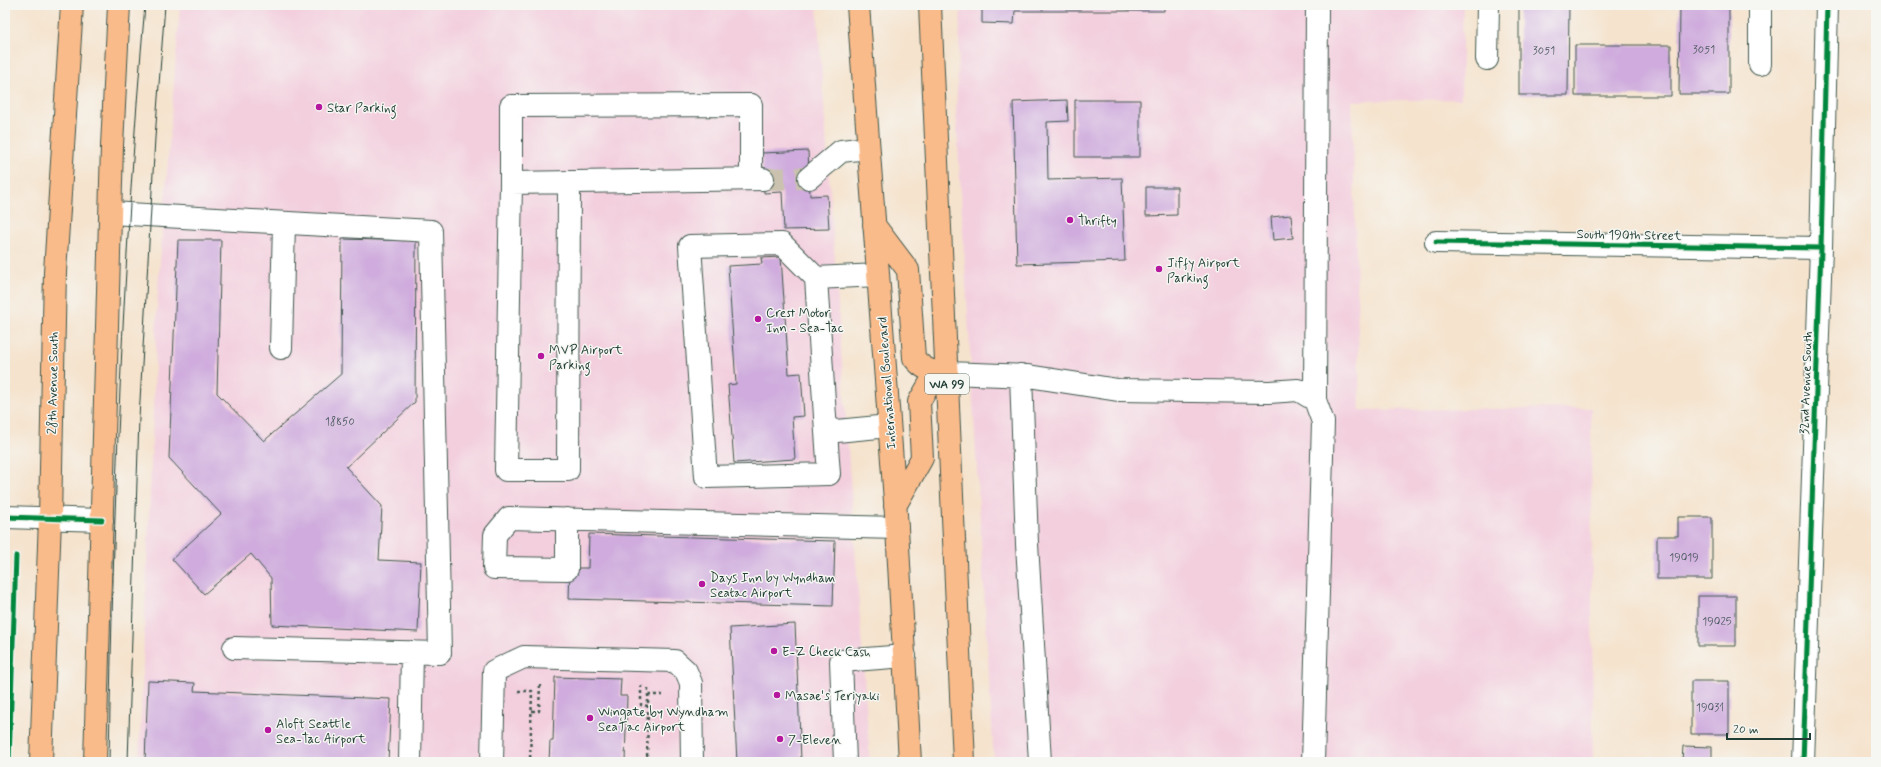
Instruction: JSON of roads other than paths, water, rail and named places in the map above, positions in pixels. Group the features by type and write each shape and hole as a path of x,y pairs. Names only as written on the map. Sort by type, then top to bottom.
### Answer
{"main road":[{"name":"28th Avenue South","path":"41,762 50,518 55,272 72,5"},
{"path":"95,762 111,213 119,5"},
{"name":"International Boulevard","path":"858,5 897,528 910,762"},
{"name":"WA 99","path":"930,5 964,762"},
{"path":"874,225 908,270 914,358 924,369 933,372 947,373"},
{"path":"895,506 922,458 919,402 930,383 938,376 947,373"}],"street":[{"path":"1313,762 1323,422 1315,400 1317,5"},
{"path":"1487,59 1488,5"},
{"path":"1760,5 1760,64"},
{"name":"32nd Avenue South","path":"1803,762 1821,248 1827,5"},
{"path":"511,183 757,179 751,105 511,106 506,470 568,470 569,183"},
{"path":"809,178 841,151 868,148"},
{"path":"111,213 431,231 440,653 234,648"},
{"path":"281,348 284,223"},
{"name":"South 190th Street","path":"1436,242 1821,248"},
{"path":"782,244 816,278 829,474 706,477 690,246 782,244"},
{"path":"816,278 878,275"},
{"path":"947,373 1021,375 1118,390 1269,392 1298,390 1315,400"},
{"path":"1021,375 1027,536 1040,762"},
{"path":"826,432 889,426"},
{"path":"5,517 102,520"},
{"path":"567,519 897,528"},
{"path":"410,762 412,652"},
{"path":"845,762 840,661 905,656"},
{"path":"492,762 494,671 524,657 675,661 686,672 691,682 692,762"}],"tunnel":[{"path":"763,179 809,178"}],"tram line":[{"path":"109,762 113,573 120,383 137,99 145,5"},
{"path":"128,762 139,418 155,138 165,5"}],"place":[{"name":"Star Parking","path":"319,107"},
{"name":"Thrifty","path":"1070,220"},
{"name":"Jiffy Airport Parking","path":"1159,269"},
{"name":"Crest Motor Inn - Sea-Tac","path":"758,319"},
{"name":"MVP Airport Parking","path":"541,356"},
{"name":"Days Inn by Wyndham Seatac Airport","path":"702,584"},
{"name":"E-Z Check Cash","path":"774,651"},
{"name":"Masae's Teriyaki","path":"777,695"},
{"name":"Wingate by Wyndham SeaTac Airport","path":"590,718"},
{"name":"Aloft Seattle Sea-Tac Airport","path":"268,730"},
{"name":"7-Eleven","path":"780,739"}]}
